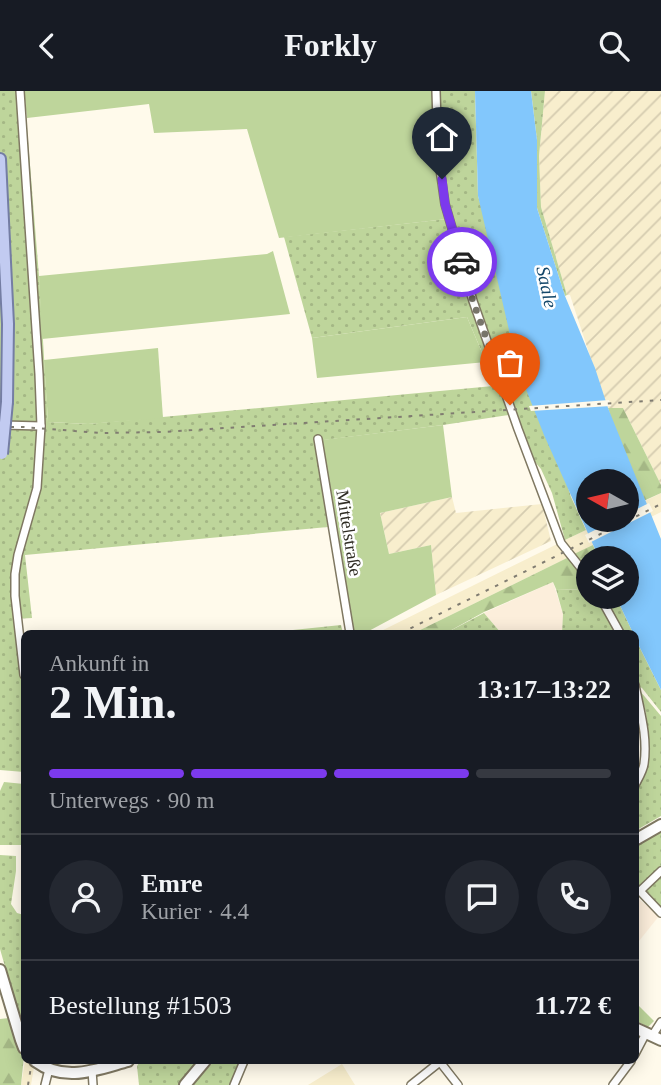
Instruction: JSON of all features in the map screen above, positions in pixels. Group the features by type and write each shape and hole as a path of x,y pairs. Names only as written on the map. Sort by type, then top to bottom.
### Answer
{"main road":[{"path":"0,159 9,339 7,402 1,458"}],"street":[{"path":"20,91 40,374 41,426 37,488 15,574 21,649"},
{"path":"436,91 438,155 445,204 473,301 561,543 576,562"},
{"path":"0,425 41,426"},
{"name":"Mittelstraße","path":"318,439 350,630"},
{"path":"607,609 618,630"},
{"path":"639,703 644,739 643,767 639,772"},
{"path":"639,837 661,825"},
{"path":"661,871 639,891 661,913"},
{"path":"0,970 21,1040"},
{"path":"649,1034 661,1022"},
{"path":"40,1064 70,1074 116,1064"},
{"path":"185,1085 202,1064"},
{"path":"234,1085 243,1064"},
{"path":"411,1085 436,1064"},
{"path":"442,1064 458,1085"},
{"path":"613,1085 629,1064"},
{"path":"45,1085 49,1069"},
{"path":"92,1070 93,1085"}],"shaded area":[{"path":"545,91 661,91 661,485 623,408 607,408 570,295 567,295 541,207 539,156"},
{"path":"661,493 661,512 639,523 639,504"},
{"path":"452,497 456,513 542,504 551,541 436,595 431,545 389,554 380,513"},
{"path":"582,532 620,532 592,546 576,546 576,554 420,630 383,630"},
{"path":"553,582 563,614 562,630 498,630 484,613"},
{"path":"639,899 659,916 639,941"},
{"path":"24,1064 34,1064 31,1085 21,1085"},
{"path":"342,1064 355,1085 308,1085"}],"green space":[{"path":"0,91 24,91 48,422 88,424 493,386 467,317 312,338 284,237 447,219 433,144 433,91 475,91 478,196 576,508 576,532 582,532 565,540 552,493 535,462 515,414 316,441 328,527 25,555 32,618 14,619 21,674 21,772 0,770"},
{"path":"24,91 433,91 433,144 447,219 279,238 247,129 154,133 149,104 27,118"},
{"path":"531,91 545,91 539,156 541,207 567,295 565,296 537,208 537,140"},
{"path":"273,251 290,314 42,339 39,276 267,254"},
{"path":"467,317 486,362 317,378 312,338"},
{"path":"158,348 163,418 88,424 48,422 44,360"},
{"path":"608,408 623,408 661,485 661,493 639,503 639,469 628,469"},
{"path":"443,425 452,497 380,513 389,554 431,545 436,595 371,630 352,630 322,440"},
{"path":"569,557 576,566 576,590 556,589 553,582 484,612 451,630 420,630"},
{"path":"556,589 576,590 576,609 602,609 613,630 562,630 563,614"},
{"path":"610,609 622,609 632,630 620,630"},
{"path":"484,613 498,630 452,630"},
{"path":"341,625 342,630 293,630"},
{"path":"639,646 661,690 661,712 640,687"},
{"path":"640,691 661,716 661,816 639,829 639,786 649,752 646,713"},
{"path":"4,782 21,784 21,845 0,845 0,791"},
{"path":"661,831 661,909 639,889 639,844"},
{"path":"0,855 16,856 11,904 21,914 21,1022 0,949"},
{"path":"639,1006 654,1021 648,1027 639,1022"},
{"path":"9,1018 21,1050 21,1064 23,1064 21,1085 0,1085 0,1019"},
{"path":"197,1064 180,1085 139,1085 137,1066"},
{"path":"211,1064 239,1064 230,1085 193,1085"}],"water":[{"name":"Saale","path":"475,91 531,91 537,140 537,208 565,296 633,469 576,469 576,507 518,369 478,196"},
{"path":"639,485 661,539 661,690 639,646 639,630 632,630 622,609 639,609 639,546 594,546 587,532 639,532"}],"pier":[{"path":"609,400 611,406 531,411 529,406"},
{"path":"649,503 653,511 639,518 639,508"},
{"path":"591,532 611,532 589,543 585,535"}],"railway":[{"path":"0,427 101,433 163,432 661,400"},
{"path":"407,630 661,504"},
{"path":"28,1085 32,1064"}],"way so far":[{"path":"462,262 510,405"}],"route":[{"path":"442,179 445,204 462,262"}]}
